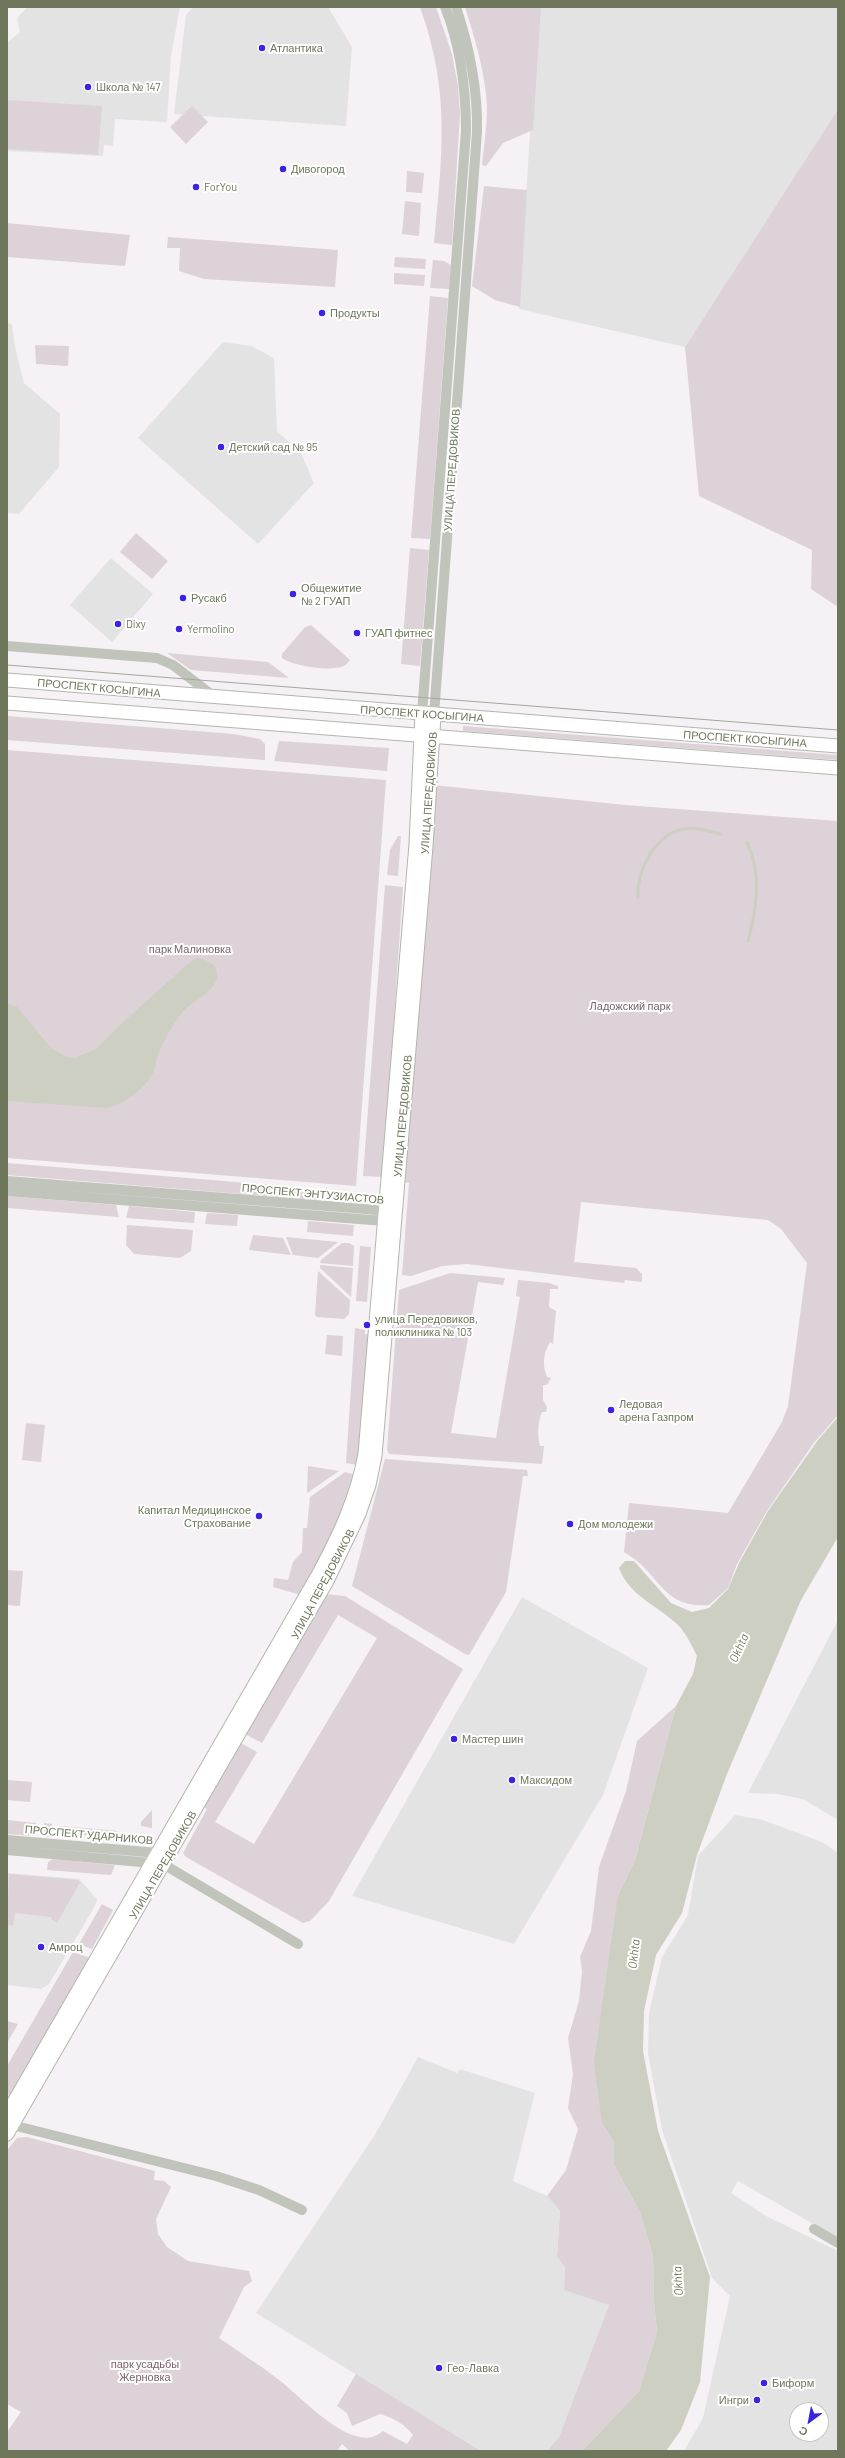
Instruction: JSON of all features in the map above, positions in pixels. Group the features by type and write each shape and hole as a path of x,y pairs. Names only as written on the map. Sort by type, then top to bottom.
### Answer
{"main road":[{"name":"ПРОСПЕКТ КОСЫГИНА","path":"7,680 216,698 838,746"},
{"name":"ПРОСПЕКТ КОСЫГИНА","path":"7,703 838,768"},
{"name":"УЛИЦА ПЕРЕДОВИКОВ","path":"9,2124 158,1860 327,1581 359,1514 369,1485 375,1456 388,1216 426,846 428,714"}],"street":[{"name":"УЛИЦА ПЕРЕДОВИКОВ","path":"428,714 466,131 464,80 457,44 445,7"},
{"name":"УЛИЦА ПЕРЕДОВИКОВ","path":"428,714 477,132 475,80 465,35 456,7"},
{"path":"7,646 158,658 173,665 216,698"},
{"name":"ПРОСПЕКТ ЭНТУЗИАСТОВ","path":"7,1181 388,1216"},
{"name":"ПРОСПЕКТ ЭНТУЗИАСТОВ","path":"7,1191 388,1216"},
{"name":"ПРОСПЕКТ УДАРНИКОВ","path":"7,1840 158,1860 298,1944"},
{"name":"ПРОСПЕКТ УДАРНИКОВ","path":"7,1850 158,1860"},
{"path":"9,2124 216,2176 259,2190 302,2210"},
{"path":"814,2229 838,2243"}],"shaded area":[{"name":"Школа № 147","path":"27,7 180,7 171,56 167,122 115,119 113,146 104,145 103,156 7,151 7,43 20,32 17,18"},
{"path":"193,7 328,7 352,47 346,126 174,114 186,15"},
{"path":"538,7 838,7 838,109 685,347 519,309"},
{"path":"7,323 12,324 15,347 24,383 60,414 59,467 19,514 7,513"},
{"name":"Детский сад № 95","path":"223,342 251,346 274,358 277,431 301,453 314,483 258,544 138,438"},
{"path":"111,558 153,594 112,642 70,605"},
{"name":"Максидом","path":"522,1597 648,1668 603,1795 514,1944 352,1896"},
{"path":"838,1620 838,1820 803,1799 777,1794 748,1793"},
{"path":"735,1815 763,1820 822,1842 838,1853 838,2238 738,2181 731,2193 766,2216 838,2251 838,2451 684,2451 703,2418 730,2296 712,2278 662,2130 648,2053 649,2013 662,1957 688,1915 698,1856"},
{"path":"7,1873 79,1879 97,1899 96,1904 49,1984 41,1989 7,1985"},
{"path":"418,2057 457,2073 460,2069 535,2093 513,2181 547,2196 560,2211 557,2257 565,2267 564,2290 609,2305 559,2437 547,2451 481,2451 256,2313 376,2133"}],"green space":[{"path":"420,7 436,7 452,54 458,86 460,113 452,245 434,243 440,181 442,124 436,68 430,38"},
{"path":"465,7 541,7 533,130 503,143 486,166 482,165 487,106 486,93 479,56"},
{"path":"7,100 102,106 98,155 7,149"},
{"path":"192,106 208,122 186,144 170,127"},
{"path":"838,109 838,607 811,589 812,550 699,496 685,347"},
{"path":"407,171 424,173 422,193 406,192"},
{"path":"484,186 527,190 520,307 495,300 472,286"},
{"path":"405,201 421,203 419,236 402,234"},
{"path":"7,223 130,235 125,266 7,257"},
{"path":"168,237 338,250 335,287 204,279 179,271 180,248 167,248"},
{"path":"395,257 426,259 425,269 394,267"},
{"path":"433,260 444,261 451,265 449,289 430,288"},
{"path":"394,273 425,275 424,286 394,284"},
{"path":"430,296 448,298 430,539 411,538"},
{"path":"35,345 69,346 68,366 36,364"},
{"path":"136,533 168,561 152,579 120,552"},
{"path":"410,548 429,550 420,666 401,664"},
{"path":"311,625 350,660 346,665 338,668 321,668 303,666 282,658 282,654 305,627"},
{"path":"167,653 268,662 289,678 191,670"},
{"path":"7,716 234,734 260,739 265,744 265,760 7,740"},
{"path":"463,726 838,755 838,760 463,731"},
{"path":"279,741 389,748 387,771 274,761"},
{"name":"парк Малиновка","path":"7,750 386,780 356,1186 7,1158"},
{"name":"Ладожский парк","path":"433,785 625,805 838,821 838,1415 813,1444 767,1511 737,1564 728,1588 709,1605 693,1605 671,1596 636,1560 624,1552 629,1503 728,1513 782,1422 788,1406 807,1263 781,1229 768,1220 581,1202 574,1262 636,1268 642,1274 642,1282 625,1280 624,1283 467,1264 442,1266 411,1276 402,1275 409,1183 404,1182"},
{"path":"398,836 401,836 398,876 387,875 390,850"},
{"path":"385,885 403,887 383,1177 363,1176"},
{"path":"7,1163 296,1187 316,1195 316,1200 7,1175"},
{"path":"7,1196 116,1205 119,1217 7,1208"},
{"path":"129,1206 195,1212 194,1223 126,1218"},
{"path":"207,1213 238,1215 237,1226 205,1224"},
{"path":"308,1221 354,1225 353,1236 307,1232"},
{"path":"127,1225 193,1230 191,1251 180,1258 134,1254 126,1245"},
{"path":"253,1235 283,1238 291,1255 249,1250"},
{"path":"286,1237 338,1242 318,1258 293,1255"},
{"path":"342,1243 349,1243 354,1246 353,1266 320,1263 321,1260"},
{"path":"360,1246 371,1247 367,1302 356,1301"},
{"path":"320,1265 353,1268 351,1297 320,1268"},
{"path":"318,1271 350,1300 349,1314 344,1319 317,1317 315,1315"},
{"path":"450,1273 505,1278 503,1285 478,1282 451,1433 496,1438 520,1297 516,1296 518,1280 549,1283 558,1286 558,1289 550,1289 549,1307 556,1311 553,1344 550,1342 544,1360 544,1368 547,1377 551,1378 547,1385 543,1385 543,1400 547,1407 546,1412 542,1412 538,1433 540,1446 544,1446 542,1464 389,1454 387,1450 399,1290"},
{"path":"355,1328 365,1330 365,1334 371,1335 358,1465 346,1463"},
{"path":"327,1335 343,1336 342,1356 325,1354"},
{"path":"26,1423 45,1425 41,1462 22,1460"},
{"path":"385,1459 527,1470 528,1476 523,1476 506,1592 469,1655 352,1586"},
{"path":"308,1466 339,1471 307,1493"},
{"path":"345,1472 353,1474 351,1483 354,1483 345,1510 301,1595 273,1587 274,1578 288,1580 293,1562 302,1552 303,1528 307,1528 310,1497"},
{"path":"7,1570 23,1571 20,1606 7,1605"},
{"path":"326,1594 345,1596 463,1669 329,1901 310,1921 303,1923 186,1857 183,1853 207,1809 204,1807 241,1743 257,1752 215,1822 254,1844 377,1638 338,1615 262,1743 245,1734"},
{"path":"676,1706 635,1860 618,1895 602,2123 614,2142 614,2165 640,2212 653,2256 654,2301 657,2332 639,2391 582,2451 547,2451 559,2437 609,2305 564,2290 565,2267 557,2257 560,2211 547,2196 566,2170 578,2129 568,2108 573,2074 568,2038 579,2001 582,1971 580,1957 591,1931 599,1867 626,1791 637,1741"},
{"path":"7,1780 32,1782 30,1802 7,1800"},
{"path":"152,1810 152,1828 141,1826 141,1822"},
{"path":"7,1820 36,1823 35,1836 7,1834"},
{"path":"44,1823 52,1824 51,1837 43,1836"},
{"path":"61,1826 118,1831 118,1838 60,1833"},
{"path":"53,1859 115,1865 111,1875 47,1870 48,1862"},
{"path":"9,1874 78,1880 80,1882 57,1923 52,1920 51,1917 15,1913 13,1926 7,1925"},
{"path":"102,1904 113,1910 92,1949 79,1944"},
{"path":"73,1952 88,1957 91,1962 11,2098 7,2093 7,2066"},
{"path":"7,2021 18,2024 7,2043"},
{"name":"парк усадьбы Жерновка","path":"27,2137 155,2171 154,2180 164,2181 171,2187 156,2219 158,2234 167,2247 188,2261 249,2271 252,2281 244,2287 219,2338 272,2374 322,2417 335,2426 348,2433 361,2437 372,2437 383,2431 407,2444 413,2435 398,2422 390,2417 380,2414 352,2426 347,2413 337,2406 356,2374 481,2451 350,2451 342,2444 337,2451 7,2451 7,2432 21,2412 7,2404 7,2150 17,2138"}],"water":[{"path":"198,958 205,960 214,966 217,973 215,983 206,993 185,1010 178,1019 162,1044 151,1076 135,1094 122,1103 108,1108 7,1101 7,1004 17,1007 50,1047 66,1057 75,1058 96,1049 120,1025 190,962"},
{"name":"Okhta","path":"838,1417 838,1537 801,1600 727,1774 697,1855 682,1913 656,1955 644,2011 643,2051 658,2131 710,2277 700,2382 681,2430 666,2451 582,2451 639,2391 657,2332 654,2301 653,2256 640,2212 614,2165 614,2142 602,2123 594,2062 618,1895 635,1860 676,1706 693,1674 697,1656 687,1637 679,1626 637,1593 624,1578 619,1568 625,1561 634,1561 671,1603 692,1612 709,1608 728,1589 739,1563 768,1511 818,1440"}],"waterway":[{"path":"638,898 638,887 644,866 649,855 664,838 674,832 684,829 702,830 721,834"},
{"path":"747,842 755,866 756,879 756,904 748,941"}],"tram line":[{"path":"7,665 838,730"}],"place":[{"name":"Атлантика","path":"262,48"},
{"name":"Школа № 147","path":"88,87"},
{"name":"Дивогород","path":"283,169"},
{"name":"ForYou","path":"196,187"},
{"name":"Продукты","path":"322,313"},
{"name":"Детский сад № 95","path":"221,447"},
{"name":"Общежитие № 2 ГУАП","path":"293,594"},
{"name":"Русакб","path":"183,598"},
{"name":"Dixy","path":"118,624"},
{"name":"Yermolino","path":"179,629"},
{"name":"ГУАП фитнес","path":"357,633"},
{"name":"улица Передовиков, поликлиника № 103","path":"367,1325"},
{"name":"Ледовая арена Газпром","path":"611,1410"},
{"name":"Капитал Медицинское Страхование","path":"259,1516"},
{"name":"Дом молодежи","path":"570,1524"},
{"name":"Мастер шин","path":"454,1739"},
{"name":"Максидом","path":"512,1780"},
{"name":"Амроц","path":"41,1947"},
{"name":"Гео-Лавка","path":"439,2368"},
{"name":"Биформ","path":"764,2383"},
{"name":"Ингри","path":"757,2400"}]}
